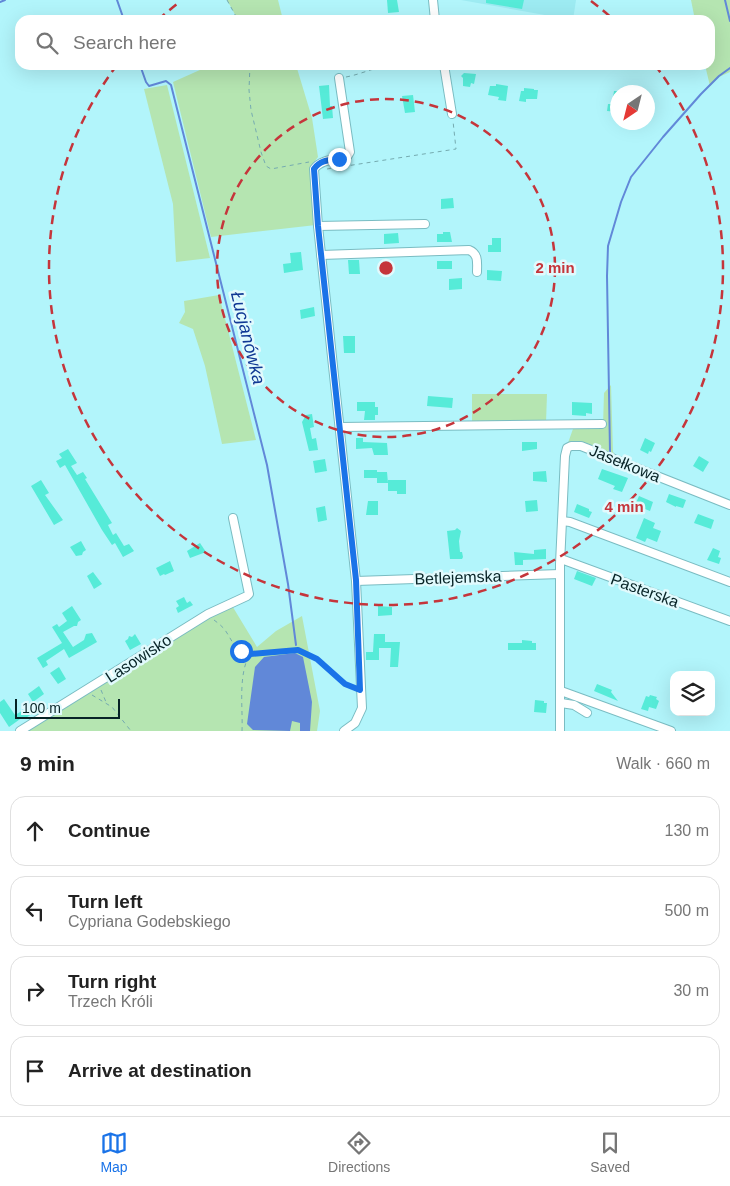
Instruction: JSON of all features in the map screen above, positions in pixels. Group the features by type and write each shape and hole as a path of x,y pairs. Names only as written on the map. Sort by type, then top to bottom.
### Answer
{"street":[{"path":"433,0 435,15"},
{"path":"445,70 452,114"},
{"path":"340,78 350,152 347,157 315,168 318,226 356,580 362,708 355,723 344,731"},
{"path":"318,226 425,224"},
{"path":"321,255 469,250 477,257 477,272"},
{"path":"340,427 602,424"},
{"name":"Jasełkowa","path":"560,731 560,574 565,456 567,448 581,446 730,505"},
{"name":"Lasowisko","path":"20,731 209,613 249,594 233,518"},
{"path":"562,521 570,522 730,582"},
{"name":"Pasterska","path":"561,558 730,622"},
{"name":"Betlejemska","path":"356,580 560,574"},
{"path":"561,691 671,731"},
{"path":"561,703 574,705 587,712"}],"path":[{"path":"227,0 235,15"},
{"path":"250,70 251,110 261,152 266,166 271,169 311,162 315,168 456,149 452,114"},
{"path":"340,78 356,76 371,70"},
{"path":"209,613 214,621 224,628 236,648 241,651 250,654 298,650 317,659 345,684 360,690"},
{"path":"241,651 247,660"},
{"path":"242,731 242,682 250,654"},
{"path":"98,683 106,703"},
{"path":"85,691 116,710 131,731"}],"shaded area":[{"path":"461,0 576,0 574,15 545,15"}],"green space":[{"path":"227,0 278,0 282,15 235,15"},
{"path":"691,0 730,0 730,72 719,77 710,86 706,70 715,70 715,15 694,15"},
{"path":"200,70 298,70 312,118 318,157 311,166 316,225 211,237 173,82"},
{"path":"167,85 210,258 176,262 173,204 144,89"},
{"path":"219,295 256,440 222,444 205,366 193,329 179,323 185,312 184,301"},
{"path":"611,385 613,452 619,458 574,442 568,443 574,426 603,426 604,393"},
{"path":"472,394 547,394 546,423 472,422"},
{"path":"231,604 257,647 276,631 302,616 320,711 317,731 25,731"}],"water":[{"path":"295,653 303,657 312,702 310,731 300,731 300,723 292,721 290,731 253,730 247,724 255,667 264,657"}],"building":[{"path":"387,0 397,0 399,12 388,13"},
{"path":"486,0 524,0 522,9 486,3"},
{"path":"464,73 476,74 474,84 471,83 470,87 463,86 463,78 461,76"},
{"path":"496,84 508,86 506,101 498,100 499,97 488,95 490,86 496,86"},
{"path":"329,85 330,106 332,106 333,118 323,119 319,86"},
{"path":"524,88 538,90 537,99 526,99 526,102 519,101 521,91 524,91"},
{"path":"413,95 415,112 405,113 402,96"},
{"path":"608,104 610,104 610,111 607,111"},
{"path":"453,198 454,208 441,209 441,199"},
{"path":"443,232 450,232 452,242 437,242 437,234 443,234"},
{"path":"398,233 399,243 384,244 384,234"},
{"path":"492,238 501,238 501,252 488,252 488,245 492,245"},
{"path":"301,252 303,270 284,273 283,264 291,263 290,253"},
{"path":"348,260 359,260 360,274 349,274"},
{"path":"437,261 452,261 452,269 437,269"},
{"path":"487,270 502,271 501,281 487,280"},
{"path":"462,278 462,289 449,290 449,279"},
{"path":"314,307 315,316 301,319 300,310"},
{"path":"343,336 355,336 355,353 344,353"},
{"path":"428,396 453,398 452,408 427,406"},
{"path":"357,402 375,402 375,407 378,407 378,415 375,415 375,420 364,420 365,411 357,411"},
{"path":"572,402 592,403 592,414 586,413 586,416 572,415"},
{"path":"312,414 314,427 310,428 312,439 316,438 318,450 309,451 302,422 306,415"},
{"path":"356,438 363,438 363,442 387,443 388,455 374,455 372,448 356,449"},
{"path":"645,438 655,443 648,454 640,450"},
{"path":"522,442 537,442 537,449 522,451"},
{"path":"68,449 77,463 71,466 77,475 83,472 87,478 85,479 112,523 108,525 113,535 116,533 124,546 129,544 134,551 123,557 115,543 112,545 65,465 60,468 56,461 62,458 59,454"},
{"path":"699,456 709,462 703,472 693,466"},
{"path":"325,459 327,471 315,473 313,461"},
{"path":"602,469 628,478 622,492 613,489 615,486 598,479"},
{"path":"364,470 387,472 388,483 377,483 377,478 364,478"},
{"path":"546,471 547,482 533,481 533,472"},
{"path":"41,480 49,493 45,495 63,520 54,525 31,486"},
{"path":"388,480 406,480 406,494 388,491"},
{"path":"669,494 686,500 683,508 666,502"},
{"path":"639,496 653,502 650,511 635,505"},
{"path":"537,500 538,511 526,512 525,501"},
{"path":"368,501 378,501 378,515 366,515"},
{"path":"577,504 592,512 589,518 574,512"},
{"path":"325,506 327,520 318,522 316,508"},
{"path":"698,514 714,520 711,529 694,523"},
{"path":"644,518 655,523 653,528 661,531 657,542 647,538 645,542 636,538"},
{"path":"457,528 461,531 459,541 460,552 462,552 463,557 462,559 450,559 447,531"},
{"path":"81,541 86,550 82,555 76,556 70,547"},
{"path":"200,543 206,552 190,558 187,551"},
{"path":"713,548 720,551 718,557 721,558 719,564 707,560"},
{"path":"546,549 546,559 523,560 523,565 515,565 514,552 534,554 534,550"},
{"path":"170,561 174,571 160,576 156,568"},
{"path":"577,571 596,578 592,586 574,579"},
{"path":"93,572 102,584 94,589 87,576"},
{"path":"184,597 187,603 190,601 193,605 178,613 176,608 179,606 176,601"},
{"path":"72,606 81,620 77,626 63,632 73,647 84,640 86,634 92,633 97,642 69,658 64,649 46,661 48,665 43,668 37,658 62,643 52,627 57,624 59,627 67,621 62,613"},
{"path":"378,606 392,607 392,615 378,616"},
{"path":"135,634 141,644 130,650 125,641 129,636 132,637"},
{"path":"374,634 385,634 385,642 400,642 398,667 390,667 391,648 379,648 379,660 366,660 366,652 373,652"},
{"path":"522,640 536,643 536,650 508,650 508,643 522,643"},
{"path":"59,667 66,679 58,684 50,673"},
{"path":"597,684 612,690 611,692 618,701 594,691"},
{"path":"39,686 44,694 33,702 28,694"},
{"path":"650,695 657,697 656,699 659,701 656,709 649,707 648,711 641,709 646,696 649,697"},
{"path":"4,699 15,715 27,708 32,714 24,719 23,717 9,727 0,713 0,702"},
{"path":"535,700 547,703 546,713 534,712"}],"waterway":[{"path":"0,2 5,0"},
{"name":"Łucjanówka","path":"117,0 122,15"},
{"path":"725,0 730,21"},
{"path":"610,452 608,246 621,202 631,177 663,137 701,94 730,68"},
{"name":"Łucjanówka","path":"142,70 149,86 166,81 171,85 267,465 288,584 296,645"}],"route":[{"path":"241,651 250,654 298,650 317,659 345,684 360,690 356,580 318,226 314,169 317,164 324,161 339,159"}]}
